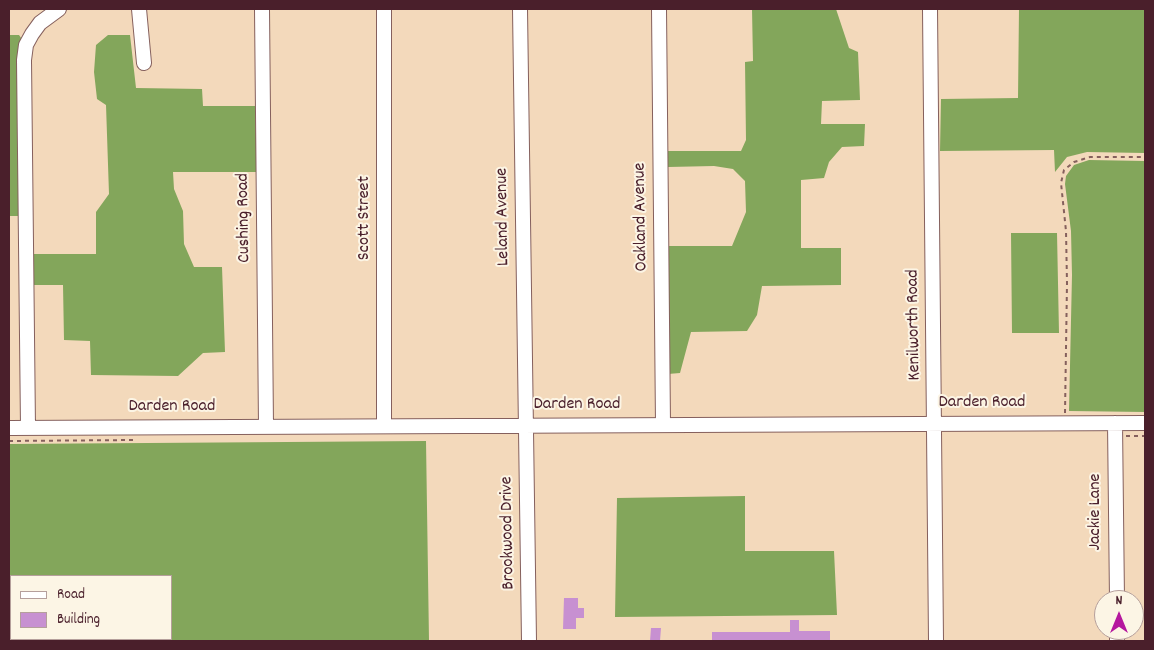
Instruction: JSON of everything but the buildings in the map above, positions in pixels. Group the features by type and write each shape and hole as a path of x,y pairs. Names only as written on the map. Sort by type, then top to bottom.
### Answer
{"street":[{"path":"28,428 24,60 26,45 32,34 40,23 59,9"},
{"path":"139,9 144,63"},
{"name":"Cushing Road","path":"262,9 266,426"},
{"name":"Scott Street","path":"384,9 384,426"},
{"name":"Leland Avenue","path":"520,9 525,425"},
{"name":"Oakland Avenue","path":"659,9 663,424"},
{"name":"Kenilworth Road","path":"930,9 936,641"},
{"name":"Jackie Lane","path":"1116,423 1116,590"},
{"name":"Darden Road","path":"9,428 1145,423"},
{"name":"Brookwood Drive","path":"525,425 529,641"}],"path":[{"path":"1064,414 1067,274 1066,231 1061,183 1064,170 1074,162 1090,157 1145,157"}],"green space":[{"path":"752,9 836,9 849,48 858,52 860,100 822,101 821,124 865,124 864,146 842,147 829,162 824,178 801,180 801,248 841,248 841,285 762,286 757,315 747,331 691,332 680,373 668,374 667,246 732,246 746,212 745,181 733,169 714,166 668,167 668,151 741,151 746,140 745,62 753,61"},
{"path":"1019,9 1145,9 1145,153 1087,152 1067,157 1055,172 1054,150 940,151 941,99 1018,98"},
{"path":"9,35 19,35 31,52 31,216 9,216"},
{"path":"108,35 130,35 136,88 202,89 203,106 255,106 257,172 173,172 174,189 183,211 184,244 194,267 222,267 225,352 203,353 178,376 91,375 90,341 64,340 63,285 33,285 33,254 96,254 96,212 109,194 106,105 97,99 94,72 96,45"},
{"path":"1089,160 1145,161 1145,412 1069,411 1072,275 1071,231 1065,184 1066,176 1074,165"},
{"path":"1011,233 1057,233 1059,333 1012,333"},
{"path":"426,441 429,641 9,641 9,444"},
{"path":"745,496 745,551 834,551 837,615 615,617 617,498"}]}
